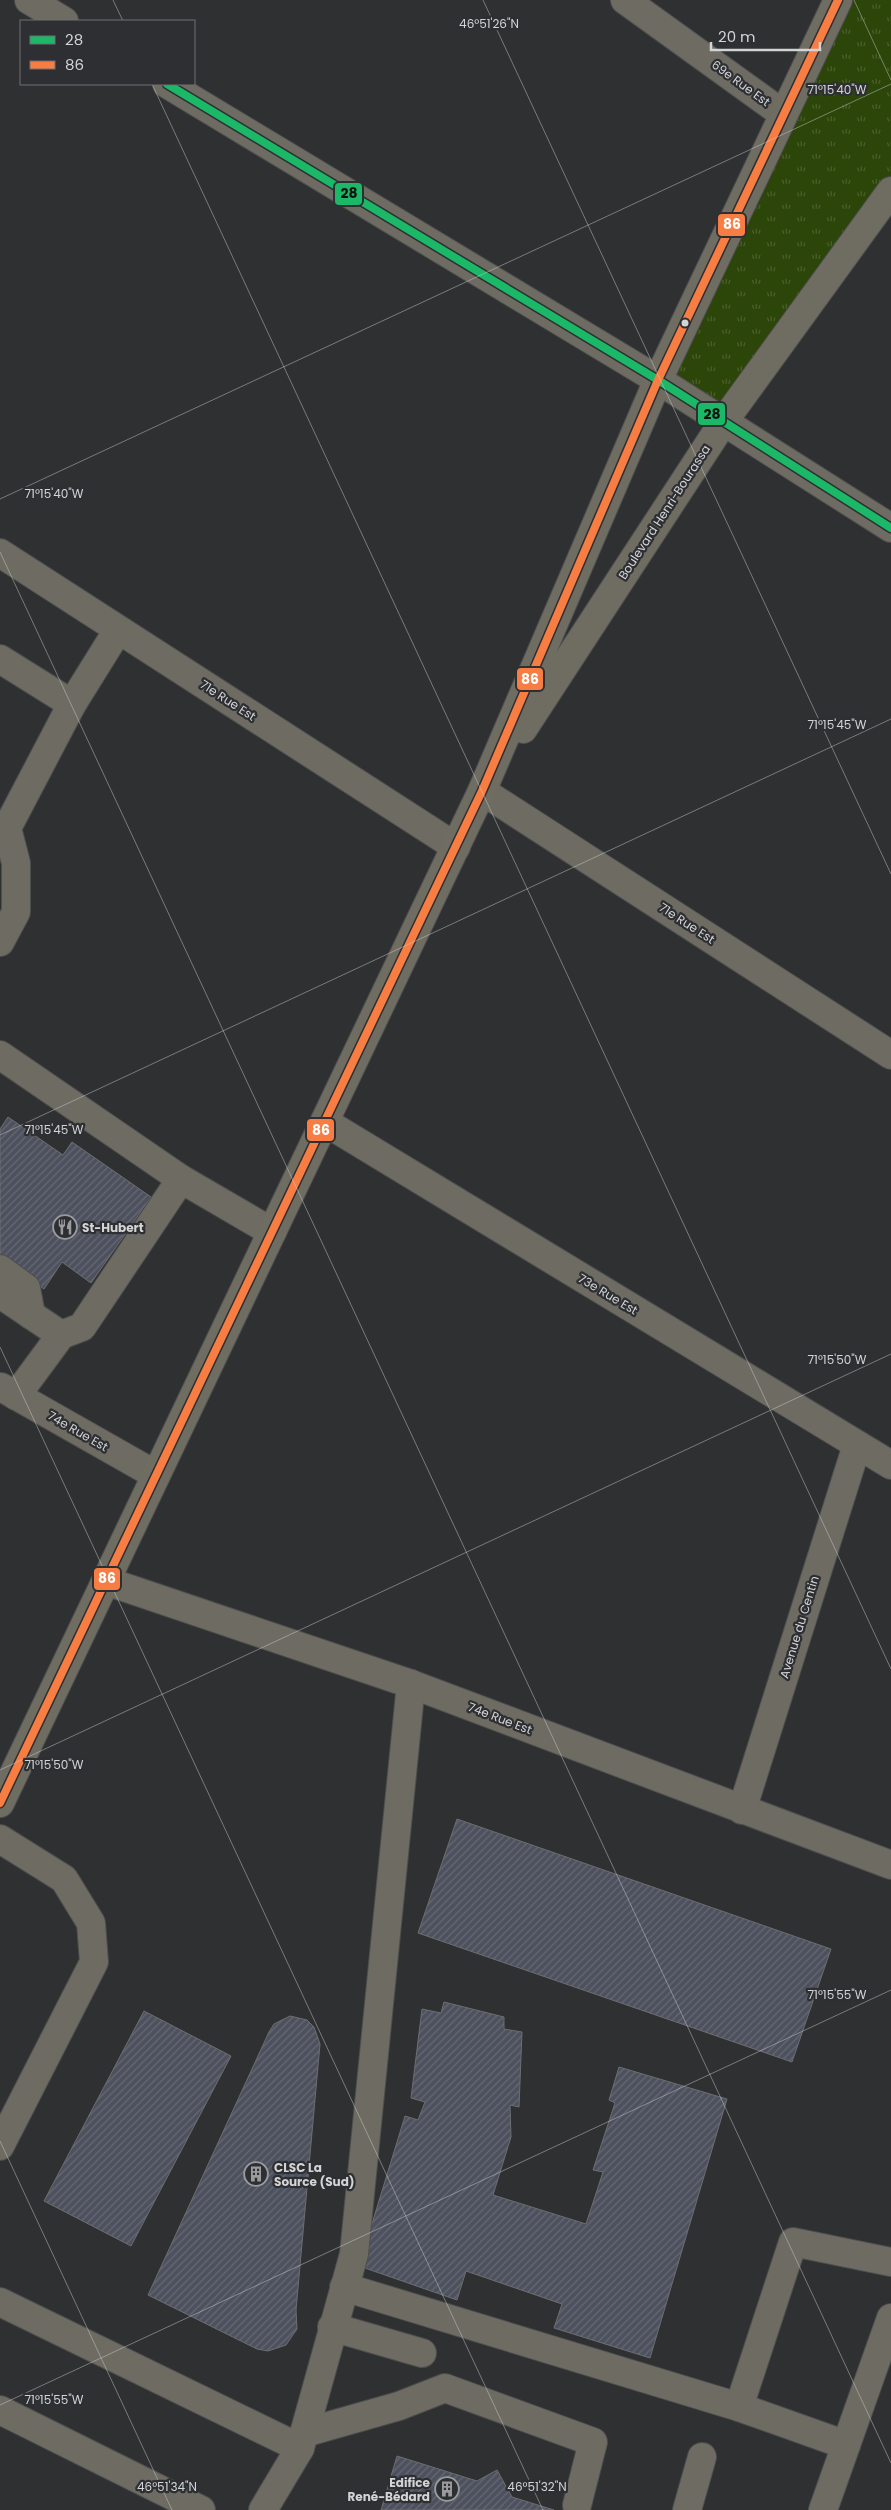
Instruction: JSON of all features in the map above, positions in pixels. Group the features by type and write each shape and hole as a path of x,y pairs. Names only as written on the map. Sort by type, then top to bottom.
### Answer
{"main road":[{"name":"Boulevard Henri-Bourassa","path":"0,1803 456,848 658,380 838,0"},
{"name":"Boulevard Henri-Bourassa","path":"482,791 724,421 890,195"}],"street":[{"path":"29,0 62,20"},
{"name":"69e Rue Est","path":"626,0 783,114"},
{"path":"169,85 658,380 891,528"},
{"name":"71e Rue Est","path":"0,553 456,848"},
{"path":"0,942 16,912 16,863 4,826 72,704 118,630"},
{"path":"0,659 72,704"},
{"name":"71e Rue Est","path":"482,791 891,1055"},
{"path":"0,1055 181,1179 272,1232"},
{"name":"73e Rue Est","path":"325,1122 891,1465"},
{"path":"8,1392 61,1335 82,1327 181,1179"},
{"path":"0,1269 26,1288 31,1315"},
{"path":"0,1294 61,1335"},
{"name":"74e Rue Est","path":"8,1392 156,1475"},
{"name":"Avenue du Centin","path":"742,1810 857,1445"},
{"name":"74e Rue Est","path":"106,1581 411,1684 891,1865"},
{"path":"263,2510 302,2440 332,2327 354,2254 411,1684"},
{"path":"0,1840 64,1879 91,1923 94,1962 0,2146"},
{"path":"739,2407 794,2242 891,2262"},
{"path":"344,2287 739,2407 846,2445"},
{"path":"0,2302 302,2440 445,2388 594,2442 577,2505"},
{"path":"823,2510 891,2318"},
{"path":"332,2327 422,2353"},
{"path":"0,2410 201,2510"},
{"path":"688,2510 702,2457"}],"green space":[{"path":"839,0 891,0 891,191 724,421 658,380"}],"building":[{"name":"St-Hubert","path":"8,1117 63,1155 72,1142 151,1197 91,1283 62,1262 44,1289 0,1258 0,1129"},
{"path":"457,1819 831,1949 792,2062 418,1933"},
{"path":"444,2002 504,2017 504,2029 522,2032 519,2107 510,2105 511,2137 493,2195 586,2224 603,2172 593,2170 615,2103 609,2100 619,2067 727,2099 650,2358 554,2328 562,2304 466,2271 457,2300 359,2266 405,2116 418,2120 425,2102 411,2098 422,2009 441,2013"},
{"path":"144,2011 231,2056 131,2246 44,2201"},
{"name":"CLSC La Source (Sud)","path":"290,2016 307,2020 314,2027 320,2044 296,2310 297,2329 286,2345 268,2351 257,2349 148,2295 269,2032 274,2024"},
{"name":"Edifice René-Bédard","path":"397,2456 477,2481 497,2470 512,2497 554,2510 381,2510"}],"transit line":[{"name":"86","path":"0,1803 482,791 658,380 838,0"},
{"name":"28","path":"169,85 658,380 891,528"}],"place":[{"name":"St-Hubert","path":"65,1227"},
{"name":"CLSC La Source (Sud)","path":"256,2174"},
{"name":"Edifice René-Bédard","path":"447,2489"}]}
